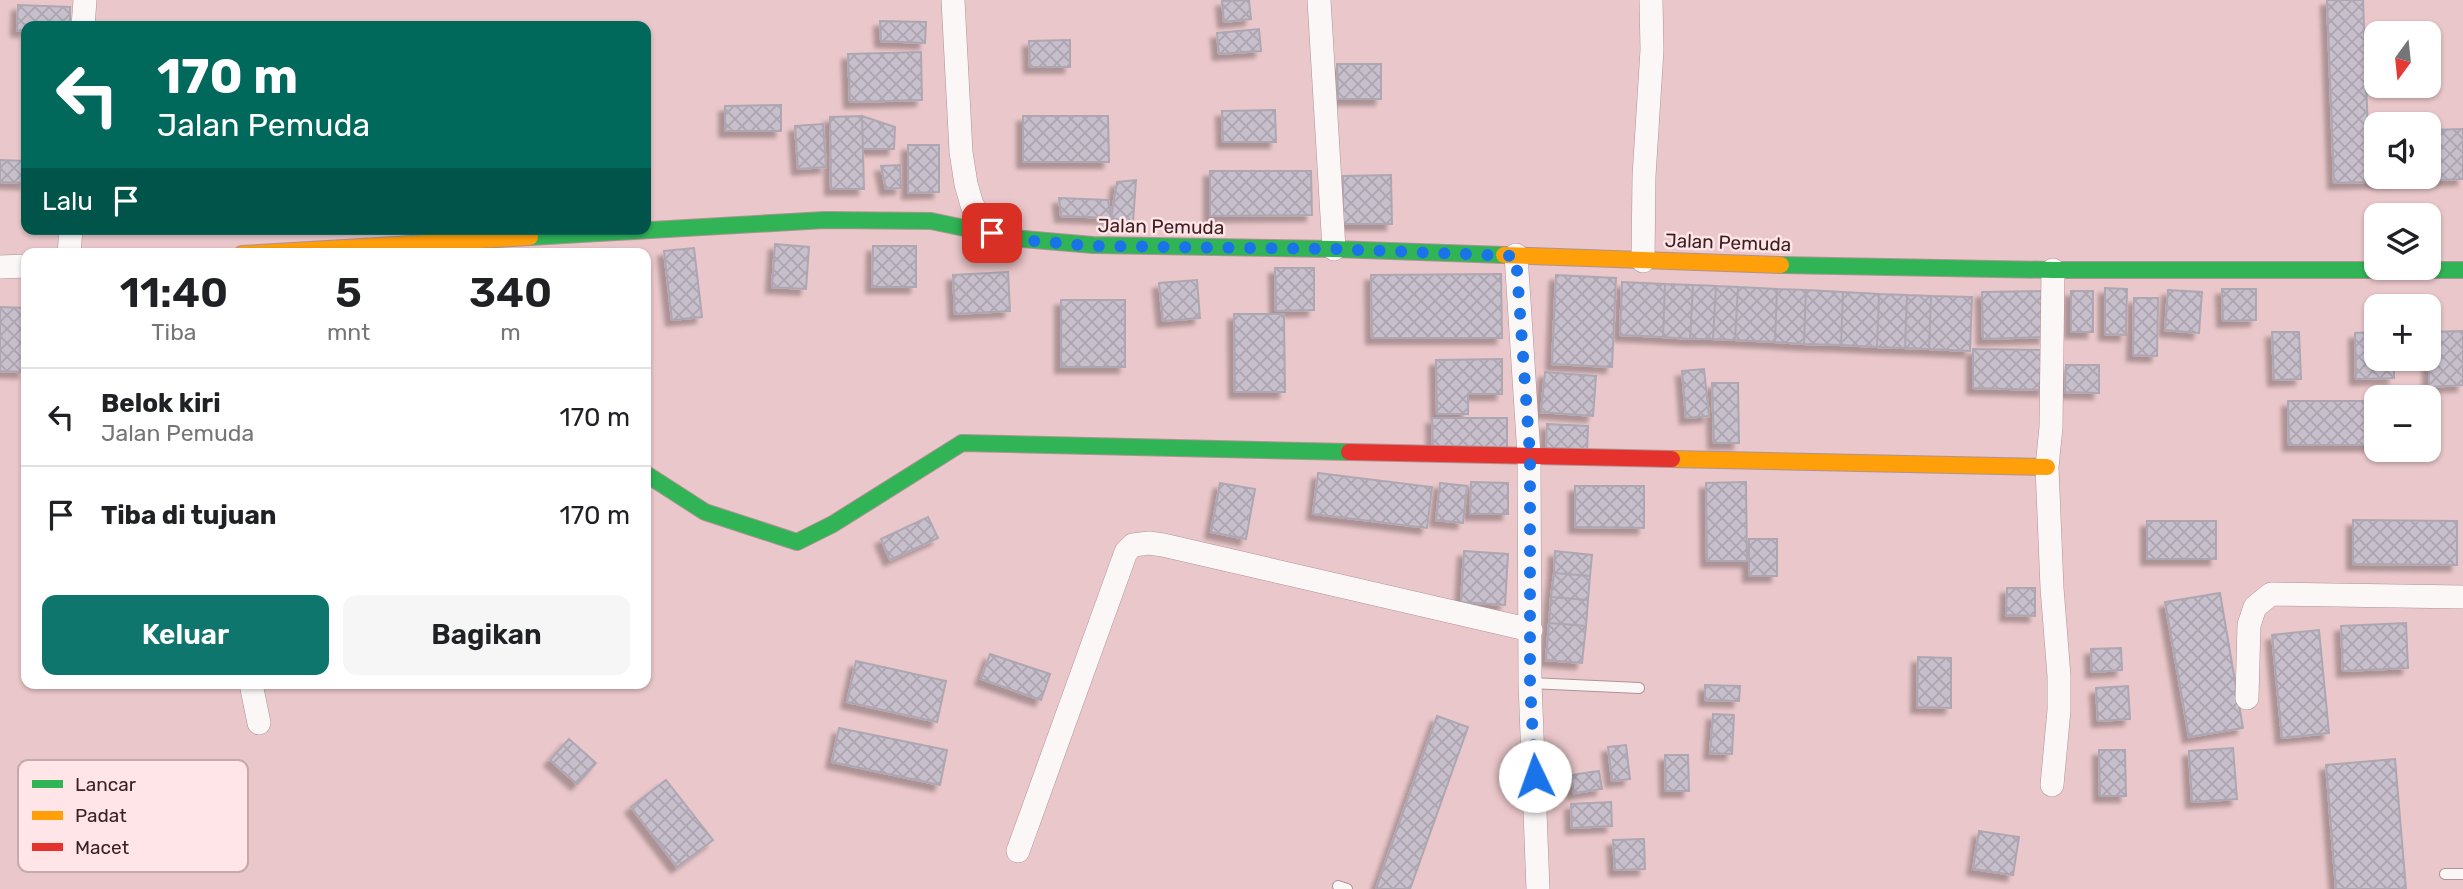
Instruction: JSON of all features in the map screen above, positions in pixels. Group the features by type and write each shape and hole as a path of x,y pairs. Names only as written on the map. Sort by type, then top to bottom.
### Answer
{"street":[{"path":"83,21 85,0"},
{"path":"953,0 961,152 966,184 972,205 992,233"},
{"path":"1319,0 1334,249"},
{"path":"1643,261 1644,176 1652,50 1651,0"},
{"name":"Jalan Pemuda","path":"651,235 825,220 913,219 1012,239 1093,246 1334,249 1643,261 2053,270 2463,270"},
{"name":"Jalan Pemuda","path":"433,248 529,245 647,235"},
{"path":"1516,256 1530,455 1530,683 1538,889"},
{"path":"0,267 21,266"},
{"path":"2052,785 2059,676 2047,467 2051,427 2053,270"},
{"path":"651,477 705,512 797,542 833,524 962,443 2047,467"},
{"path":"1018,851 1126,552 1133,545 1163,545 1531,630"},
{"path":"2247,698 2249,625 2255,607 2271,594 2463,597"},
{"path":"252,689 259,723"}],"lane":[{"path":"1530,683 1639,688"},
{"path":"2445,874 2463,874"}],"building":[{"path":"1249,0 1251,19 1224,22 1222,1"},
{"path":"2327,0 2363,0 2364,98 2367,98 2367,112 2364,112 2364,182 2334,183"},
{"path":"18,5 70,7 70,21 21,21 21,30 17,30"},
{"path":"880,21 926,22 925,43 881,41"},
{"path":"1259,29 1261,51 1219,54 1217,33"},
{"path":"1070,40 1070,67 1030,67 1029,41"},
{"path":"921,52 922,100 850,102 848,54"},
{"path":"1337,64 1381,64 1381,99 1338,99"},
{"path":"781,105 781,131 725,131 725,106"},
{"path":"1275,110 1276,142 1223,142 1222,111"},
{"path":"862,116 864,189 831,189 830,117"},
{"path":"862,116 895,127 894,149 863,149"},
{"path":"1023,116 1108,116 1109,162 1023,162"},
{"path":"823,124 826,167 798,169 795,126"},
{"path":"2463,129 2463,179 2441,180 2441,130"},
{"path":"908,145 939,145 939,192 908,193"},
{"path":"0,160 21,161 21,183 0,182"},
{"path":"900,165 901,188 886,189 881,166"},
{"path":"1210,171 1311,171 1312,215 1210,216"},
{"path":"1391,175 1392,224 1343,224 1343,176"},
{"path":"1136,180 1133,222 1111,218 1117,182"},
{"path":"1059,198 1108,200 1111,218 1061,216"},
{"path":"775,244 809,247 806,289 772,287"},
{"path":"873,246 916,246 916,287 872,287"},
{"path":"694,248 702,317 672,320 664,251"},
{"path":"1275,268 1314,268 1314,310 1276,311"},
{"path":"1008,272 1010,311 955,314 953,275"},
{"path":"1501,274 1502,338 1372,338 1371,275"},
{"path":"1556,275 1616,278 1612,367 1552,364"},
{"path":"1197,280 1200,318 1163,321 1159,283"},
{"path":"1622,282 1665,284 1663,337 1620,335"},
{"path":"1665,284 1693,285 1690,339 1663,337"},
{"path":"1693,285 1716,286 1713,339 1690,339"},
{"path":"1716,286 1738,287 1735,340 1713,339"},
{"path":"1738,287 1777,289 1775,342 1735,340"},
{"path":"2105,288 2127,289 2126,335 2105,334"},
{"path":"1777,289 1806,290 1804,344 1775,342"},
{"path":"2222,289 2256,289 2256,320 2223,321"},
{"path":"1806,290 1843,292 1841,345 1804,344"},
{"path":"2168,290 2202,292 2199,333 2165,330"},
{"path":"2043,291 2045,337 1983,339 1982,292"},
{"path":"2071,291 2093,291 2093,332 2071,332"},
{"path":"1843,292 1879,294 1877,347 1841,345"},
{"path":"1879,294 1907,295 1905,348 1877,347"},
{"path":"1907,295 1931,296 1929,349 1905,348"},
{"path":"1931,296 1972,297 1970,351 1929,349"},
{"path":"2134,298 2158,298 2157,356 2133,355"},
{"path":"1061,300 1125,300 1125,367 1061,367"},
{"path":"0,307 21,308 21,372 0,371"},
{"path":"1234,314 1284,314 1285,392 1235,392"},
{"path":"2463,331 2463,385 2429,385 2429,371 2441,371 2441,332"},
{"path":"2272,332 2299,332 2301,379 2274,380"},
{"path":"2355,333 2364,333 2364,371 2394,371 2394,378 2356,379"},
{"path":"1973,349 2046,350 2045,390 1973,388"},
{"path":"1502,359 1502,394 1468,394 1468,414 1437,414 1436,360"},
{"path":"2066,365 2099,365 2099,393 2065,392"},
{"path":"1704,369 1709,416 1686,418 1682,371"},
{"path":"1545,372 1596,376 1593,416 1541,412"},
{"path":"1712,383 1738,383 1739,443 1714,443"},
{"path":"2288,401 2364,401 2364,445 2289,445"},
{"path":"1432,418 1507,418 1507,449 1433,450"},
{"path":"1547,424 1588,426 1587,452 1546,449"},
{"path":"1318,473 1432,487 1427,528 1313,514"},
{"path":"1471,482 1508,483 1508,514 1470,514"},
{"path":"1746,482 1747,561 1707,561 1706,483"},
{"path":"1220,483 1255,489 1246,539 1211,532"},
{"path":"1440,483 1467,486 1463,523 1436,520"},
{"path":"1575,486 1644,486 1644,528 1575,527"},
{"path":"928,517 938,538 890,560 881,539"},
{"path":"2353,520 2457,521 2457,565 2353,564"},
{"path":"2147,521 2216,521 2216,559 2147,559"},
{"path":"1749,539 1777,539 1777,576 1749,576"},
{"path":"1464,551 1508,554 1505,605 1461,602"},
{"path":"1555,551 1592,555 1590,576 1554,573"},
{"path":"1554,573 1590,576 1588,600 1551,597"},
{"path":"2007,588 2035,588 2035,616 2006,615"},
{"path":"2220,593 2243,728 2189,737 2165,602"},
{"path":"1551,597 1588,600 1586,626 1549,623"},
{"path":"1549,623 1586,626 1582,663 1546,660"},
{"path":"2406,623 2408,668 2343,671 2341,626"},
{"path":"2319,630 2329,733 2282,738 2272,635"},
{"path":"2121,648 2122,670 2092,672 2091,649"},
{"path":"990,654 1050,674 1041,700 981,679"},
{"path":"1918,657 1951,658 1951,708 1917,707"},
{"path":"856,661 946,681 937,722 847,702"},
{"path":"1705,685 1740,686 1739,701 1705,700"},
{"path":"2128,686 2130,719 2098,721 2096,688"},
{"path":"1713,714 1734,715 1732,754 1710,753"},
{"path":"1437,716 1468,727 1410,889 1376,889"},
{"path":"839,728 947,750 940,785 832,762"},
{"path":"569,739 596,763 577,784 550,760"},
{"path":"1626,745 1630,779 1612,781 1608,747"},
{"path":"2233,748 2237,799 2192,802 2189,751"},
{"path":"2099,750 2125,750 2126,796 2100,796"},
{"path":"1665,755 1688,755 1689,791 1666,791"},
{"path":"2395,759 2406,889 2336,889 2326,765"},
{"path":"1599,771 1602,789 1574,793 1571,775"},
{"path":"666,780 713,840 677,867 631,807"},
{"path":"1611,802 1612,826 1572,828 1571,804"},
{"path":"1979,831 2019,837 2013,875 1973,869"},
{"path":"1644,839 1645,869 1615,870 1613,840"}],"traffic: fast":[{"path":"651,230 825,220 931,221 1012,238 1093,245 1504,255"},
{"path":"530,237 565,235"},
{"path":"1781,265 2053,270 2463,270"},
{"path":"651,477 705,512 797,542 833,524 962,443 1349,452"}],"traffic: slow":[{"path":"344,248 530,237"},
{"path":"1504,255 1781,265"},
{"path":"1672,459 2047,467"}],"traffic: jam":[{"path":"1349,452 1672,459"}],"route":[{"path":"992,233 1012,239 1093,246 1334,249 1516,256 1530,455 1530,683 1535,776"}]}
